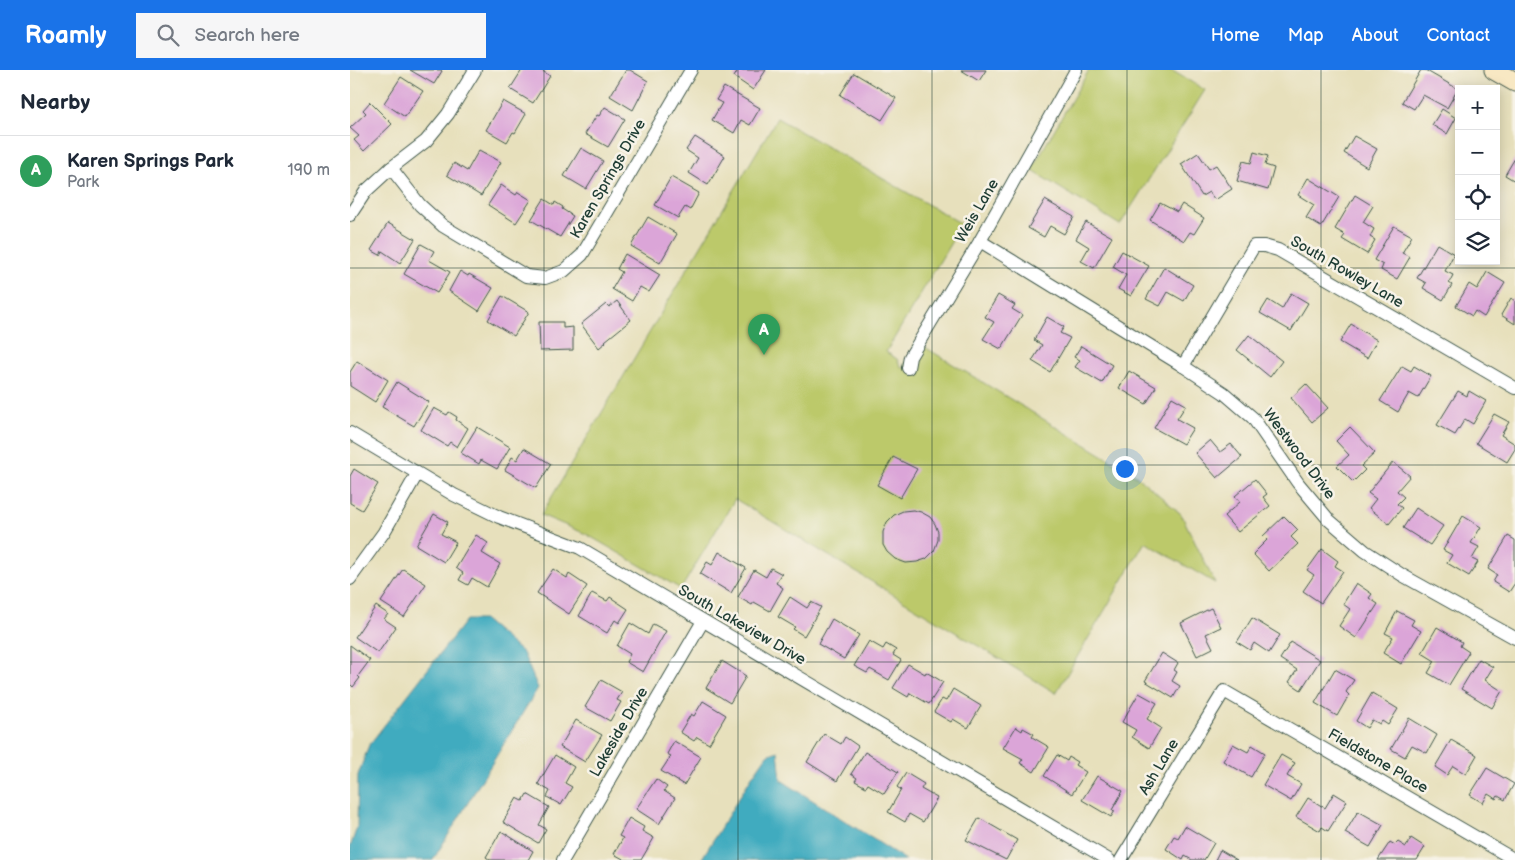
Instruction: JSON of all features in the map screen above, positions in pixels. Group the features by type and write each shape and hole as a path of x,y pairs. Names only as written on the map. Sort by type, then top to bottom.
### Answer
{"street":[{"path":"350,215 366,191 391,168 426,141 448,114 475,70"},
{"name":"Karen Springs Drive","path":"391,168 420,205 443,226 526,276 545,278 564,271 582,255 691,70"},
{"name":"Weis Lane","path":"908,368 910,357 980,241 1076,70"},
{"path":"1494,70 1515,82"},
{"name":"Westwood Drive","path":"980,241 1224,393 1253,418 1298,483 1329,520 1365,551 1402,575 1515,638"},
{"name":"South Rowley Lane","path":"1183,366 1254,246 1264,246 1278,250 1515,388"},
{"name":"South Lakeview Drive","path":"350,433 454,495 499,517 580,548 1109,860"},
{"path":"350,579 384,532 417,474"},
{"name":"Lakeside Drive","path":"563,860 703,621"},
{"name":"Fieldstone Place","path":"1224,691 1515,860"},
{"name":"Ash Lane","path":"1121,860 1224,691"}],"green space":[{"path":"1089,70 1171,70 1205,90 1120,225 1031,170"},
{"path":"777,118 962,224 886,352 897,359 902,369 918,343 1137,476 1181,514 1215,583 1145,542 1056,693 735,499 681,589 586,534 541,515"}],"water":[{"path":"466,620 484,620 523,653 538,688 433,860 350,860 350,848 357,827 358,775 369,745"},
{"path":"778,751 781,780 906,860 701,860 767,755"}],"building":[{"path":"410,70 441,70 442,71 434,84"},
{"path":"522,70 541,70 550,76 533,103 510,89"},
{"path":"626,70 630,70 648,81 633,110 610,96"},
{"path":"734,70 766,70 753,90 734,77 737,72"},
{"path":"961,70 986,70 979,81"},
{"path":"1421,70 1425,70 1455,87 1455,94 1447,108 1423,95 1414,109 1402,102"},
{"path":"854,73 896,98 882,120 840,95"},
{"path":"401,77 423,91 405,117 384,103"},
{"path":"724,87 760,108 750,125 741,120 734,133 712,120 722,103 716,100"},
{"path":"503,101 526,114 515,133 513,132 507,142 486,130"},
{"path":"370,102 392,124 364,151 354,140 359,136 350,128 366,113 363,110"},
{"path":"605,107 625,119 608,147 585,134 597,115 599,116"},
{"path":"1442,109 1455,117 1447,134 1432,125"},
{"path":"1354,136 1377,149 1367,167 1344,153"},
{"path":"695,137 725,156 708,185 689,173 698,158 686,150"},
{"path":"581,148 603,161 586,189 564,176"},
{"path":"479,150 501,162 481,196 447,175 454,163 467,171"},
{"path":"1254,152 1268,156 1265,165 1274,168 1268,190 1237,181 1243,161 1251,163"},
{"path":"1198,153 1209,169 1216,165 1232,189 1215,200 1209,192 1202,196 1181,164"},
{"path":"1515,158 1515,181 1505,175"},
{"path":"671,177 699,193 690,210 685,207 678,218 655,205"},
{"path":"1308,178 1339,197 1321,227 1306,218 1314,205 1298,195"},
{"path":"501,185 516,195 518,192 531,200 516,223 488,205"},
{"path":"1355,195 1373,206 1363,222 1374,229 1370,237 1375,240 1367,254 1342,239 1345,235 1335,229"},
{"path":"544,199 554,205 555,202 573,216 560,237 531,220"},
{"path":"1045,200 1074,217 1064,234 1050,226 1044,237 1028,228"},
{"path":"1160,203 1177,212 1182,204 1204,218 1194,234 1190,232 1184,241 1150,220"},
{"path":"648,217 677,234 660,263 631,246"},
{"path":"1086,222 1112,237 1094,268 1081,261 1089,247 1076,239"},
{"path":"388,223 415,239 400,263 382,251 380,255 371,250"},
{"path":"1394,226 1412,236 1402,253 1410,257 1397,279 1381,270 1383,265 1374,260"},
{"path":"421,244 434,251 429,260 450,272 437,293 404,274"},
{"path":"1437,244 1454,254 1445,271 1453,275 1449,283 1452,285 1443,300 1423,288 1426,283 1417,278"},
{"path":"1122,251 1149,266 1131,296 1118,289 1126,275 1113,267"},
{"path":"625,254 660,275 649,292 640,287 632,301 612,289 622,272 617,269"},
{"path":"1164,267 1193,285 1184,301 1168,292 1160,306 1146,299"},
{"path":"460,271 493,288 479,311 449,291"},
{"path":"1487,272 1505,283 1484,317 1475,311 1472,316 1456,306 1469,284 1477,289"},
{"path":"1291,293 1308,303 1291,331 1260,313 1268,300 1282,309"},
{"path":"998,295 1015,305 1012,309 1022,315 1001,349 983,339 994,322 985,317"},
{"path":"502,296 529,312 514,336 488,320"},
{"path":"1511,298 1515,301 1515,324 1501,315"},
{"path":"617,301 631,320 599,348 581,324 606,304 609,307"},
{"path":"1047,317 1064,327 1060,333 1070,338 1050,372 1032,361 1042,345 1034,340"},
{"path":"539,322 563,322 563,328 573,327 573,350 540,351"},
{"path":"1351,324 1377,340 1367,358 1340,342"},
{"path":"1249,335 1282,361 1270,377 1237,350"},
{"path":"1081,346 1112,365 1102,383 1075,367 1080,360 1074,357"},
{"path":"357,361 388,380 375,402 350,386 350,372"},
{"path":"1402,366 1411,371 1414,366 1431,376 1418,398 1409,393 1398,412 1380,401"},
{"path":"1129,371 1156,387 1146,404 1119,388"},
{"path":"397,382 429,402 414,426 382,407"},
{"path":"1306,384 1328,408 1312,422 1291,398"},
{"path":"1458,391 1467,396 1469,391 1486,401 1473,424 1465,419 1455,435 1437,425"},
{"path":"1172,397 1186,405 1177,419 1193,428 1183,444 1154,428"},
{"path":"434,408 447,415 449,412 457,417 456,420 468,428 457,447 450,442 447,446 421,430"},
{"path":"1494,414 1509,422 1501,435 1515,444 1515,449 1507,462 1476,443"},
{"path":"477,427 510,447 497,469 481,460 479,464 461,453"},
{"path":"1350,427 1375,453 1361,466 1365,470 1353,482 1337,466 1349,455 1336,441"},
{"path":"1210,440 1220,452 1231,444 1242,457 1217,478 1195,453"},
{"path":"524,448 551,464 536,488 505,470 512,457 517,460"},
{"path":"893,457 917,469 900,498 877,485"},
{"path":"1393,462 1410,476 1397,491 1404,497 1397,504 1402,508 1389,524 1369,508 1376,499 1368,493"},
{"path":"354,469 378,484 362,510 350,503 350,476"},
{"path":"1255,479 1267,494 1263,497 1270,506 1238,532 1224,516 1240,502 1235,496"},
{"path":"1416,508 1443,526 1430,545 1403,528"},
{"path":"913,510 930,517 938,532 938,540 934,551 926,559 906,563 895,559 887,552 883,545 883,532 887,522 894,515 903,511"},
{"path":"434,514 448,522 441,534 456,542 444,562 416,545"},
{"path":"1284,516 1298,530 1291,537 1298,544 1269,571 1253,554 1267,540 1263,536"},
{"path":"1463,516 1481,527 1471,543 1479,547 1472,559 1478,562 1469,576 1447,563 1452,555 1443,550"},
{"path":"476,535 488,543 482,553 500,564 487,587 472,578 468,585 459,580 463,573 456,568"},
{"path":"1508,536 1515,540 1515,583 1509,592 1493,582 1497,575 1488,569"},
{"path":"1322,549 1338,561 1335,566 1343,571 1321,603 1303,591 1314,575 1307,570"},
{"path":"719,552 746,568 731,593 700,574 707,562 712,565"},
{"path":"771,568 782,574 776,583 783,588 770,611 754,602 752,605 738,597 754,570 766,577"},
{"path":"403,569 426,584 404,617 381,602"},
{"path":"553,569 567,578 569,574 587,586 569,614 537,593"},
{"path":"1356,583 1372,594 1369,598 1378,604 1356,638 1339,626 1350,609 1343,604"},
{"path":"592,593 607,601 610,597 628,609 619,623 615,620 607,633 579,616"},
{"path":"790,597 807,608 811,602 821,607 804,636 793,629 795,627 778,617"},
{"path":"376,606 388,614 384,619 396,627 378,653 355,637"},
{"path":"1211,608 1221,627 1206,634 1213,648 1197,656 1181,623"},
{"path":"1397,611 1414,620 1411,625 1421,631 1401,664 1383,653 1393,637 1385,633"},
{"path":"1252,618 1280,635 1269,653 1254,643 1250,650 1237,642"},
{"path":"832,619 859,635 844,659 818,644"},
{"path":"630,623 648,634 653,624 666,631 643,672 626,662 630,654 617,646"},
{"path":"1437,627 1462,642 1460,646 1469,652 1449,685 1428,673 1435,661 1422,653"},
{"path":"869,641 883,649 886,644 896,650 893,655 901,660 889,680 870,669 867,673 854,666"},
{"path":"1291,642 1320,660 1301,690 1289,682 1297,670 1280,659"},
{"path":"350,645 370,660 358,676 360,678 353,687 350,684"},
{"path":"1162,653 1178,663 1174,670 1177,672 1172,681 1180,686 1173,698 1145,681"},
{"path":"1479,659 1493,667 1485,680 1502,691 1492,708 1461,689"},
{"path":"722,661 746,676 730,703 706,688"},
{"path":"908,664 943,682 929,704 910,693 908,697 893,688"},
{"path":"1335,669 1354,680 1346,692 1349,695 1337,716 1315,703"},
{"path":"601,680 622,692 617,700 621,702 610,721 585,707"},
{"path":"953,689 981,706 968,728 953,719 951,722 934,712 942,699 946,701"},
{"path":"1139,693 1157,703 1147,719 1161,728 1149,748 1132,737 1136,730 1122,722"},
{"path":"1372,693 1398,709 1388,725 1382,721 1380,724 1372,720 1367,728 1356,721"},
{"path":"703,701 726,715 709,744 697,737 694,741 680,732 691,714 694,716"},
{"path":"1409,718 1437,735 1427,753 1412,745 1405,757 1391,749"},
{"path":"576,720 602,735 585,762 560,747"},
{"path":"1016,727 1022,731 1023,728 1034,734 1032,737 1049,747 1034,772 1020,763 1023,759 1003,748"},
{"path":"824,734 841,744 845,737 858,746 837,781 807,762"},
{"path":"1451,740 1477,755 1466,774 1453,766 1447,775 1435,767"},
{"path":"674,741 701,757 684,785 661,771 671,756 667,754"},
{"path":"1233,744 1248,752 1252,745 1265,753 1251,777 1223,761"},
{"path":"865,752 898,772 884,794 868,784 866,787 855,781 857,778 851,774"},
{"path":"555,755 574,767 565,783 572,787 561,805 547,797 550,791 538,784"},
{"path":"1057,755 1067,761 1069,757 1077,762 1075,765 1086,772 1072,794 1044,776"},
{"path":"1281,755 1295,763 1287,776 1301,784 1291,801 1263,785"},
{"path":"1487,768 1514,784 1505,800 1498,796 1496,799 1488,794 1483,803 1470,795"},
{"path":"906,773 924,784 921,789 937,798 923,822 909,814 905,822 888,812 901,790 897,787"},
{"path":"1097,776 1123,791 1112,810 1115,811 1111,817 1082,800"},
{"path":"656,779 667,787 664,791 675,798 659,824 636,809"},
{"path":"1334,793 1347,801 1328,831 1322,827 1320,831 1296,817 1308,798 1325,808"},
{"path":"527,794 549,807 539,825 546,829 538,843 503,822 517,798 523,801"},
{"path":"1358,811 1383,825 1370,847 1345,833"},
{"path":"629,818 644,827 642,831 654,838 641,860 625,860 614,854 623,838 619,836"},
{"path":"979,818 1017,840 1006,860 966,840"},
{"path":"1185,826 1214,843 1204,860 1192,860 1185,856 1183,860 1166,849 1174,836 1178,838"},
{"path":"501,831 533,851 528,860 490,860 486,857"},
{"path":"1411,838 1425,847 1417,860 1378,860 1390,842 1395,845 1398,842 1406,847"},
{"path":"1220,850 1237,860 1215,860"}],"place":[{"name":"Karen Springs Park","path":"764,355"}]}
